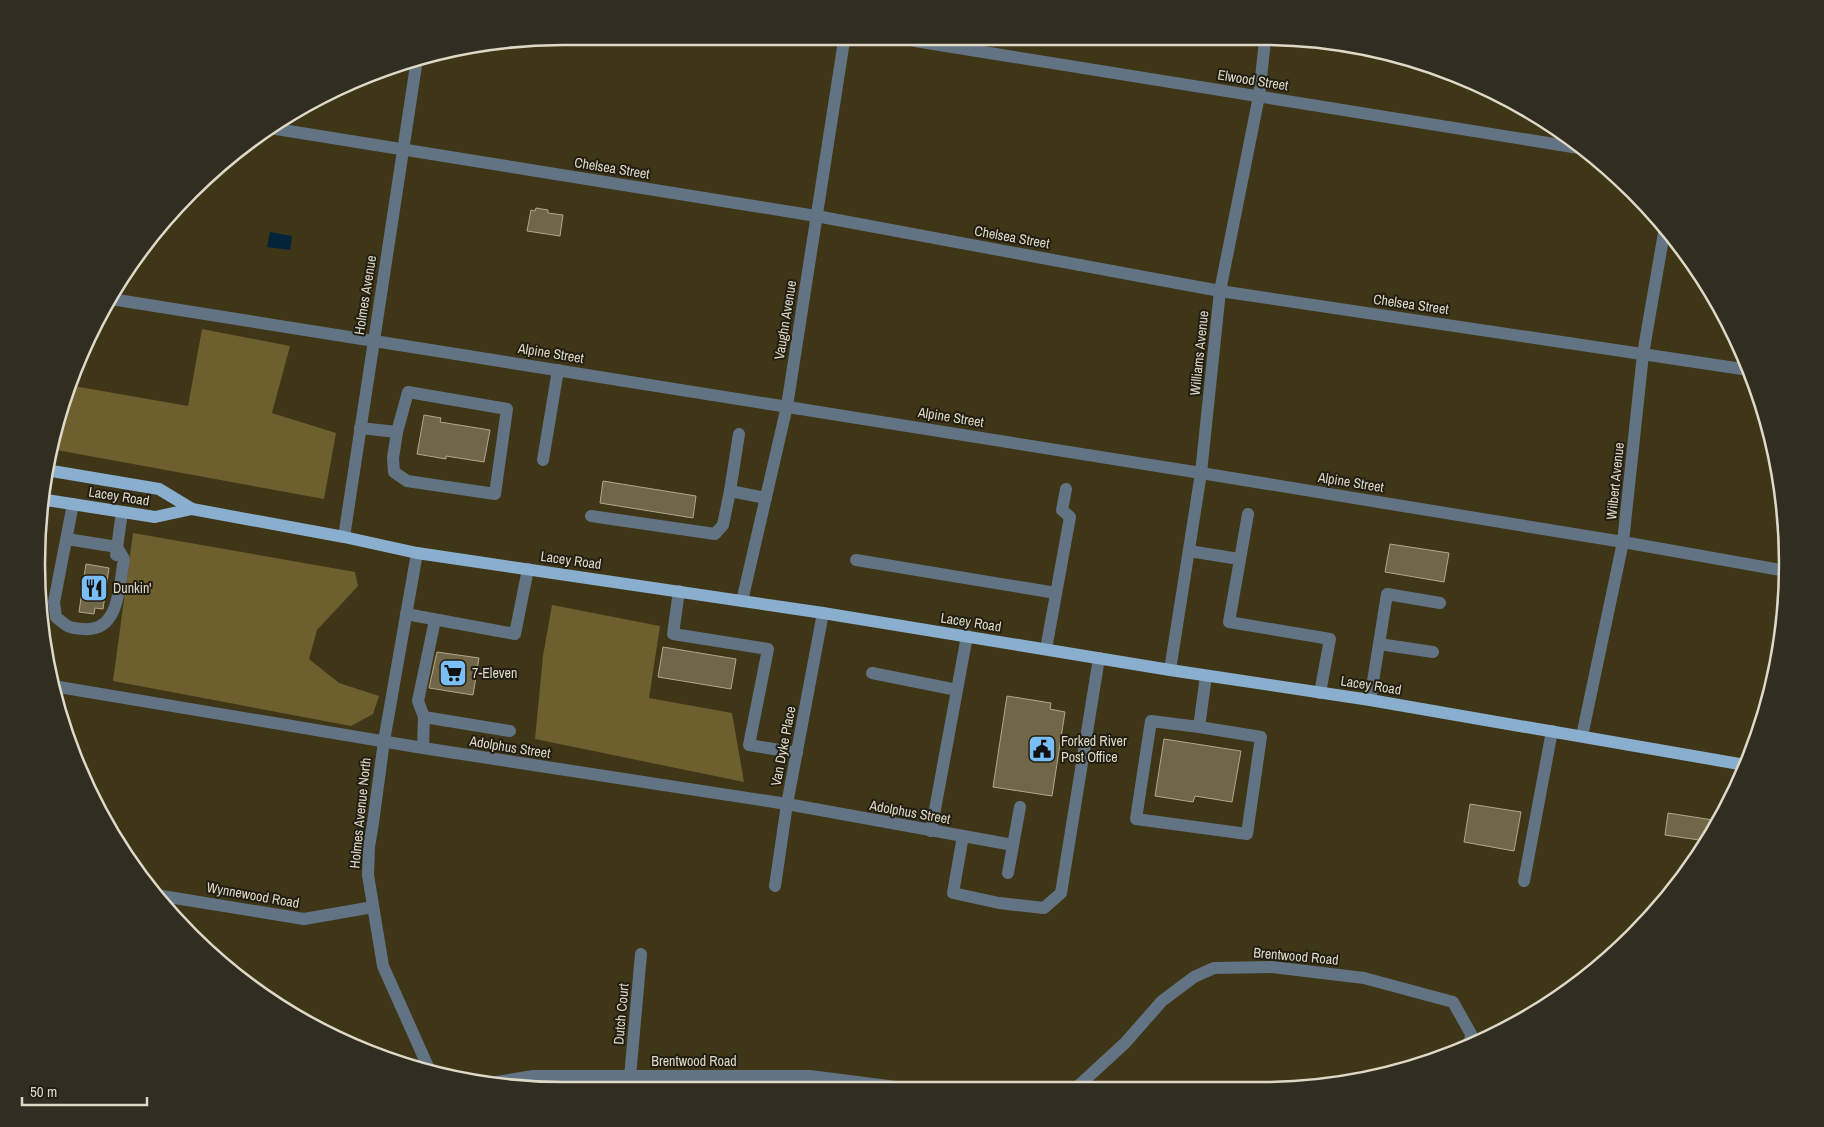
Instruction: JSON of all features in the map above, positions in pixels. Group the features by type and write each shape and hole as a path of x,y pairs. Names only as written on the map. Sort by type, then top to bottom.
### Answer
{"main road":[{"name":"Lacey Road","path":"53,471 159,489 192,509 344,537 417,553 742,600 1206,676 1320,692 1739,764"},
{"name":"Lacey Road","path":"49,500 155,517 192,509"}],"street":[{"name":"Vaughn Avenue","path":"742,600 787,406 843,45"},
{"name":"Elwood Street","path":"941,45 1568,146"},
{"name":"Williams Avenue","path":"1170,670 1201,472 1220,291 1259,96 1265,45"},
{"name":"Holmes Avenue","path":"344,537 416,67"},
{"name":"Chelsea Street","path":"279,130 816,216 1220,291 1741,369"},
{"name":"Wilbert Avenue","path":"1582,736 1623,542 1644,354 1663,238"},
{"name":"Alpine Street","path":"117,300 1201,472 1779,570"},
{"path":"543,460 558,370"},
{"path":"408,392 507,409 495,494 407,481 394,472 393,458 397,432 408,392"},
{"path":"360,428 397,432"},
{"path":"591,516 715,534 723,525 739,434"},
{"path":"1046,649 1070,516 1062,510 1066,489"},
{"path":"730,491 766,498"},
{"path":"73,504 54,602 56,617 91,623 99,619 108,609 122,512"},
{"path":"1248,514 1229,622 1330,639 1320,692"},
{"path":"66,539 117,548"},
{"path":"1189,551 1239,559"},
{"name":"Holmes Avenue North","path":"417,553 384,741 374,823 369,847 368,875 383,966 426,1063"},
{"path":"856,560 1056,593"},
{"path":"406,614 514,634 528,569"},
{"path":"679,591 673,634 768,649 749,745 796,753"},
{"path":"1370,700 1387,594 1440,603"},
{"name":"Van Dyke Place","path":"774,886 796,753 823,613"},
{"path":"424,748 424,717 418,701 435,620"},
{"path":"931,831 967,636"},
{"path":"1379,644 1433,652"},
{"path":"962,836 953,893 999,903 1044,908 1061,893 1099,658"},
{"path":"872,673 957,690"},
{"path":"1199,727 1206,676"},
{"name":"Adolphus Street","path":"60,687 424,748 787,804 1013,845"},
{"path":"424,717 510,731"},
{"path":"1151,721 1199,727 1261,737 1247,834 1136,819 1151,721"},
{"path":"1524,881 1552,731"},
{"path":"1008,873 1020,807"},
{"name":"Wynnewood Road","path":"167,897 304,919 374,907"},
{"name":"Dutch Court","path":"630,1077 641,954"},
{"name":"Brentwood Road","path":"1083,1082 1125,1043 1162,1001 1194,977 1214,968 1272,967 1364,978 1453,1002 1471,1034 1471,1038"},
{"name":"Brentwood Road","path":"512,1079 533,1076 810,1076 857,1082"}],"shaded area":[{"path":"202,329 290,346 272,413 336,433 324,499 58,450 77,387 188,406"},
{"path":"133,533 355,572 358,586 317,630 309,659 339,683 379,696 373,714 351,726 113,681"},
{"path":"552,605 660,626 649,698 732,713 744,782 535,739 543,656"}],"water":[{"path":"270,232 292,236 290,250 267,247"}],"building":[{"path":"536,208 548,210 548,213 563,215 560,236 527,231 531,210 535,211"},
{"path":"424,415 441,418 440,422 490,430 484,462 446,456 446,459 417,454"},
{"path":"603,481 696,496 693,518 600,503"},
{"path":"1390,544 1449,553 1444,582 1385,572"},
{"name":"Dunkin'","path":"86,564 109,568 103,609 95,608 94,614 79,612"},
{"path":"663,647 736,659 731,689 658,677"},
{"name":"7-Eleven","path":"437,652 479,658 473,695 429,688"},
{"path":"1007,696 1051,703 1050,709 1065,712 1052,796 993,787"},
{"path":"1164,739 1241,751 1232,802 1195,796 1193,802 1155,796"},
{"path":"1470,804 1521,812 1514,851 1464,842"},
{"path":"1668,813 1712,820 1699,840 1665,835"}],"place":[{"name":"Dunkin'","path":"94,588"},
{"name":"7-Eleven","path":"453,673"},
{"name":"Forked River Post Office","path":"1042,749"}]}
